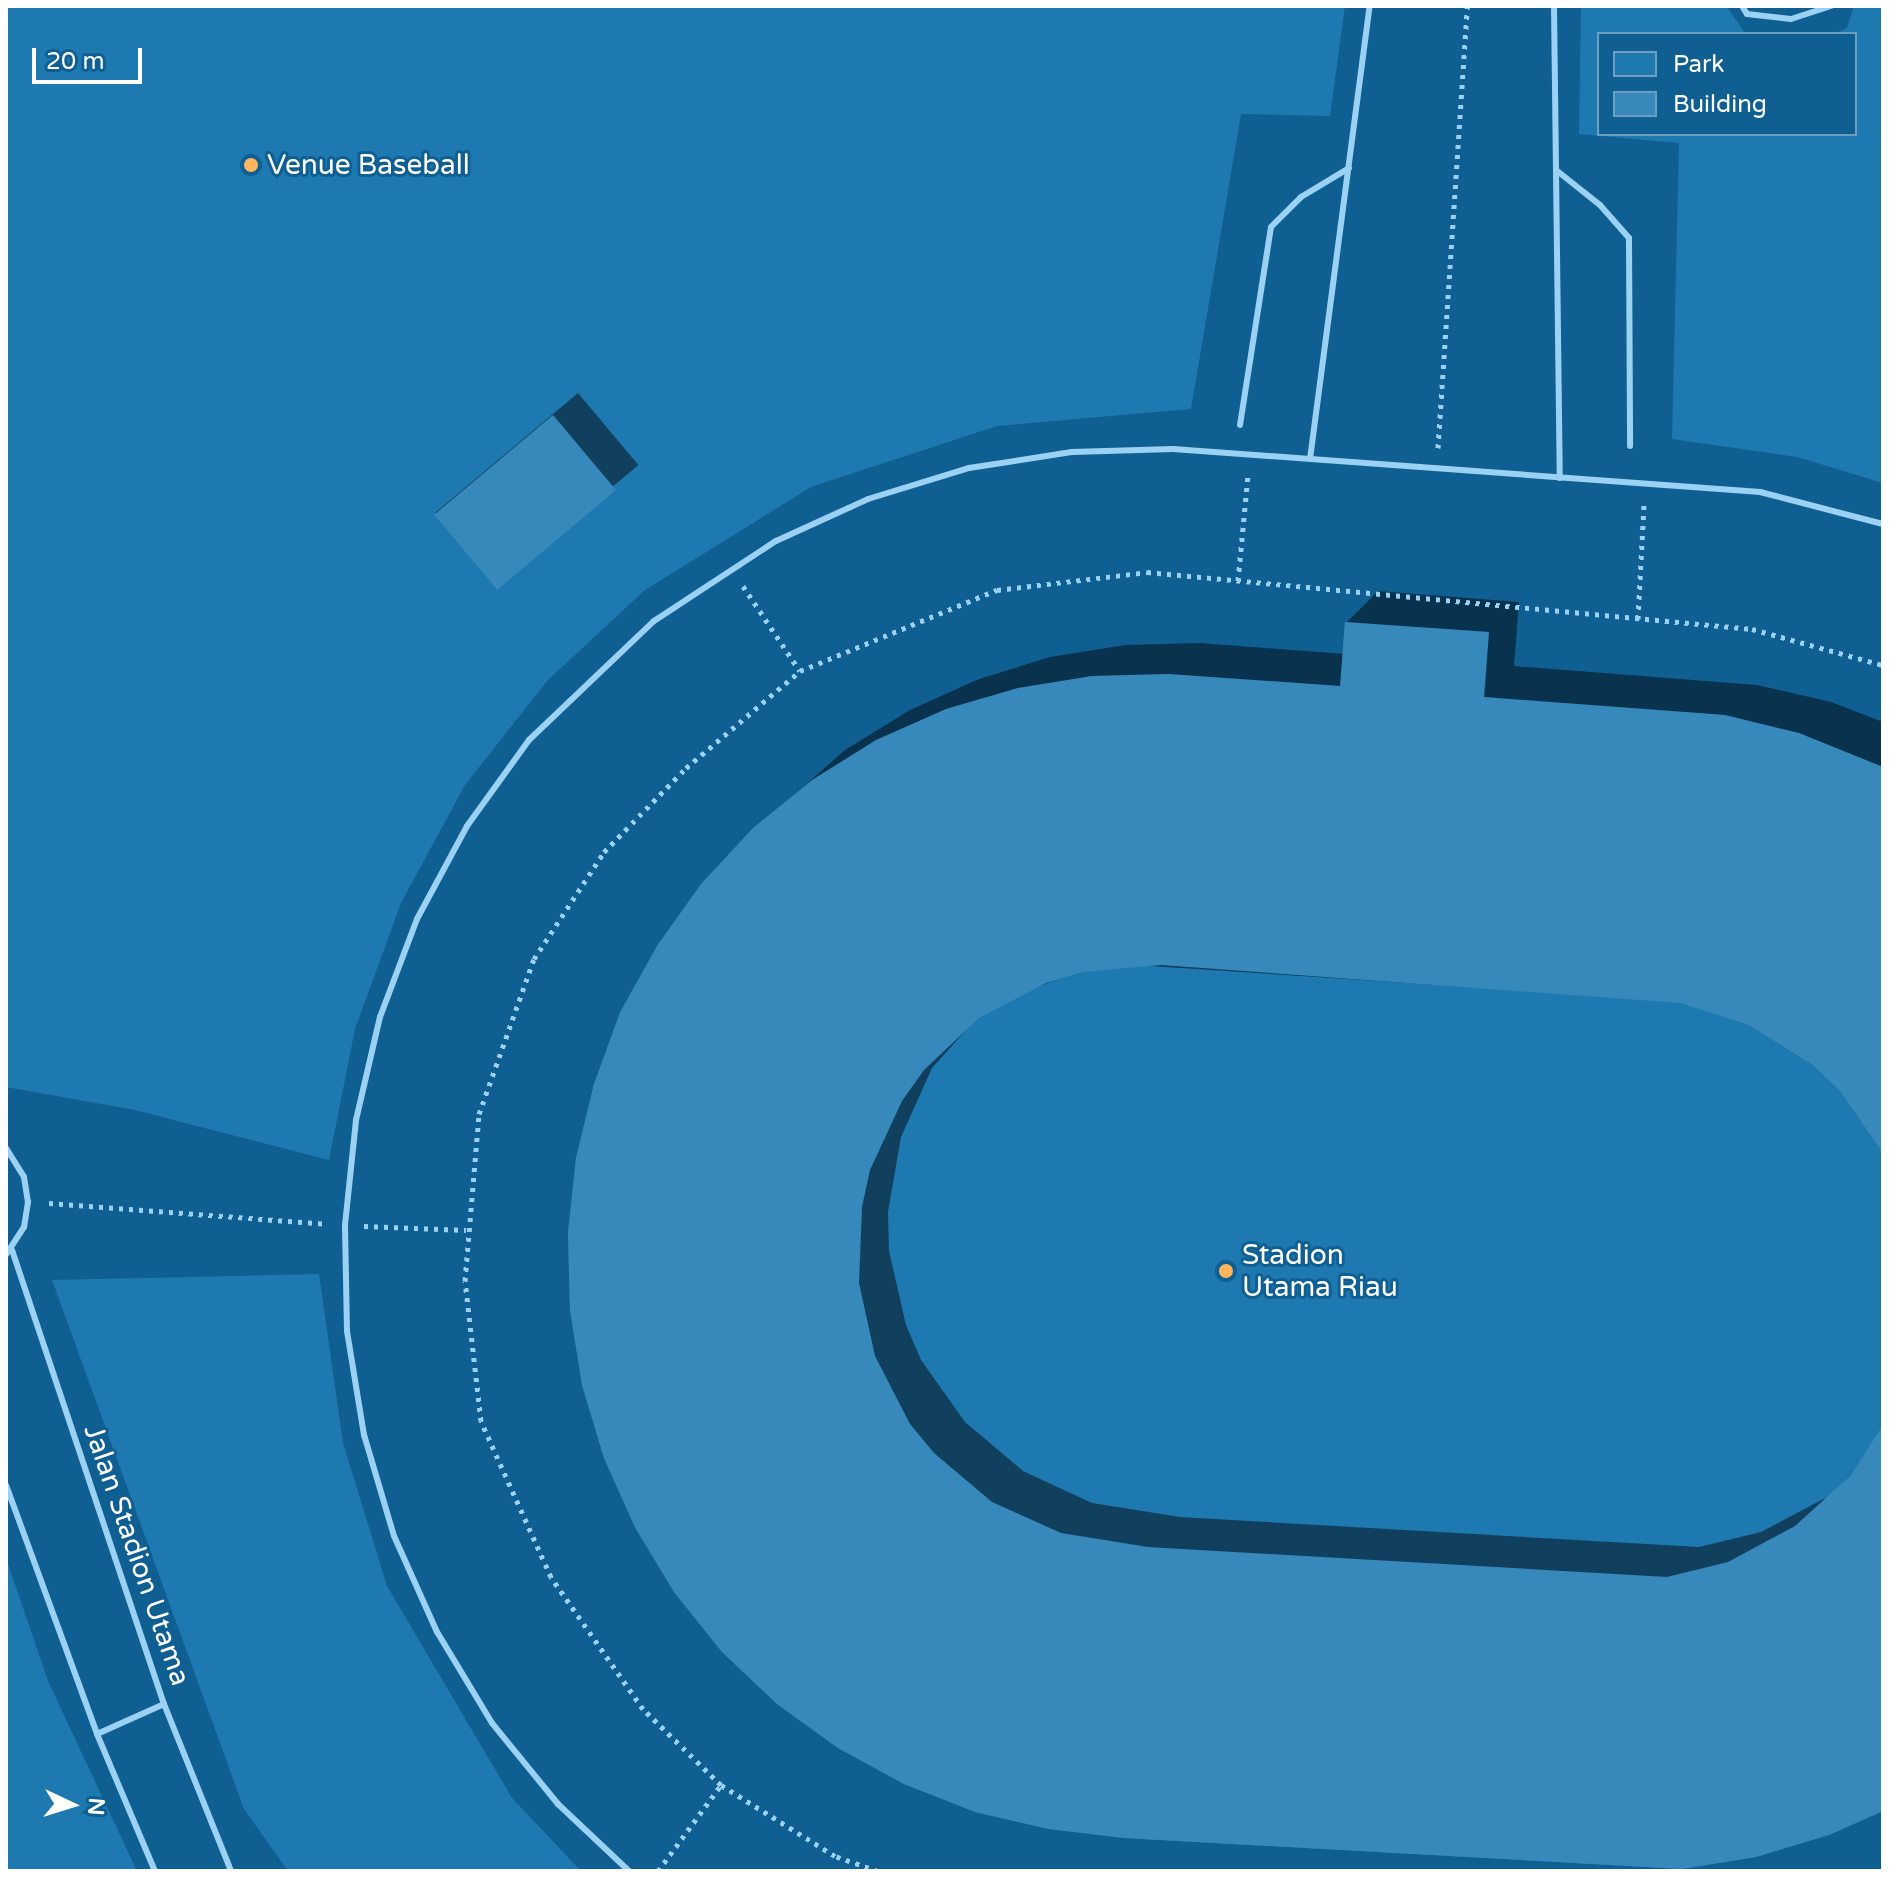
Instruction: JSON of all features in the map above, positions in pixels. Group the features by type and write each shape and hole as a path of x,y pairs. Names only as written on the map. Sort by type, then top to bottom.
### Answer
{"lane":[{"path":"1310,459 1370,6"},
{"path":"1554,6 1560,478"},
{"path":"1742,6 1747,14 1791,19 1831,6"},
{"path":"1240,425 1271,227 1301,197 1349,168"},
{"path":"1556,170 1600,205 1629,238 1630,446"},
{"path":"629,1871 558,1804 492,1723 437,1632 394,1536 364,1435 347,1331 345,1225 356,1120 380,1017 417,919 467,826 529,740 654,621 731,567 868,499 969,468 1072,452 1173,449 1760,492 1883,524"},
{"path":"6,1148 24,1177 28,1202 24,1227 9,1252"},
{"name":"Jalan Stadion Utama","path":"9,1252 164,1704 231,1871"},
{"path":"6,1485 97,1734 155,1871"},
{"path":"97,1734 164,1704"}],"path":[{"path":"1437,468 1467,6"},
{"path":"1238,581 1250,455"},
{"path":"1638,619 1645,484"},
{"path":"731,567 800,671"},
{"path":"878,1871 835,1856 721,1785 643,1709 551,1577 481,1421 465,1281 466,1230 479,1114 534,959 604,852 686,768 800,671 997,590 1147,572 1752,629 1883,665"},
{"path":"28,1202 345,1225 466,1230"},
{"path":"658,1871 721,1785"}],"green space":[{"path":"6,6 1345,6 1330,116 1241,114 1191,409 997,426 811,487 645,590 548,680 465,785 401,903 355,1029 329,1160 135,1110 6,1087"},
{"path":"1581,6 1726,6 1745,32 1597,32 1597,136 1579,134"},
{"path":"1854,6 1883,6 1883,483 1797,457 1672,439 1679,143 1601,136 1857,136 1857,32 1838,32 1847,28"},
{"name":"Stadion Utama Riau","path":"1345,622 1489,632 1485,697 1725,715 1799,733 1883,767 1883,1811 1829,1835 1756,1857 1682,1869 1124,1838 1049,1829 975,1812 904,1784 838,1748 777,1704 722,1652 674,1592 635,1528 604,1458 582,1385 570,1310 568,1233 576,1158 594,1084 620,1012 657,946 701,884 946,709 1018,688 1092,676 1168,674 1340,686"},
{"path":"319,1274 343,1443 387,1586 512,1798 581,1871 288,1871 244,1809 52,1280"},
{"path":"6,1558 48,1681 137,1871 6,1871"}],"building":[{"path":"553,415 616,490 497,590 434,515"},
{"name":"Stadion Utama Riau","path":"1345,622 1489,632 1484,697 1725,715 1799,733 1883,767 1883,1153 1840,1091 1813,1065 1749,1025 1681,1003 1161,965 1082,972 1046,983 979,1018 924,1070 902,1101 870,1170 862,1207 859,1283 875,1356 910,1424 934,1453 992,1502 1061,1533 1148,1547 1667,1577 1728,1562 1795,1526 1851,1475 1883,1425 1883,1811 1829,1835 1756,1857 1682,1869 1124,1838 1049,1829 975,1812 904,1784 838,1748 777,1704 722,1652 674,1592 635,1527 604,1458 582,1385 570,1310 568,1233 576,1158 594,1084 620,1013 657,946 701,884 753,828 812,780 876,740 946,709 1018,688 1092,676 1168,674 1340,686"}],"place":[{"name":"Venue Baseball","path":"251,165"},
{"name":"Stadion Utama Riau","path":"1226,1271"}]}
